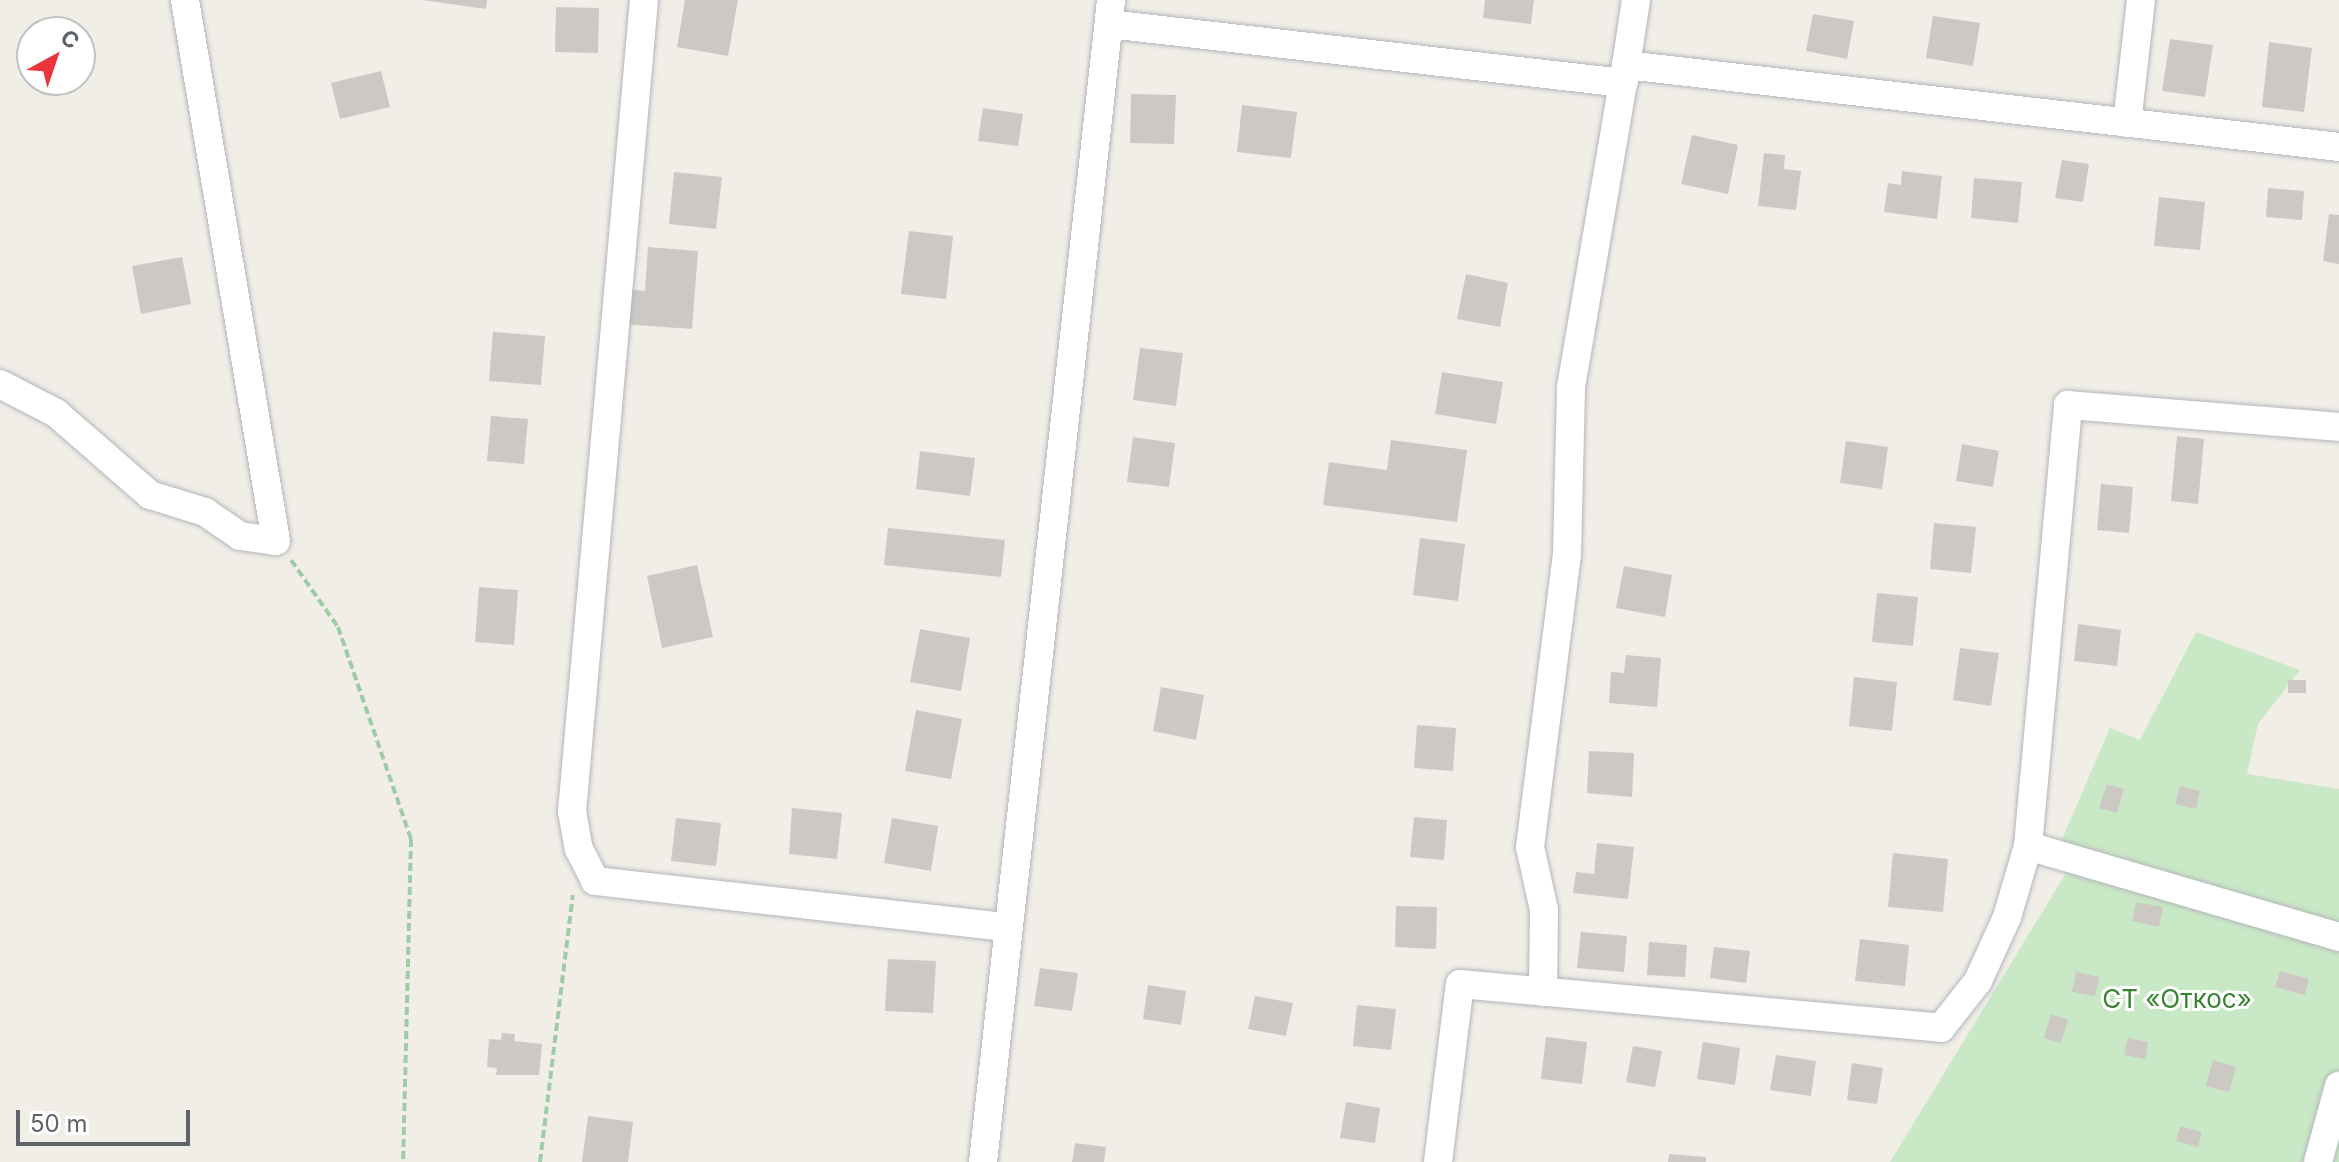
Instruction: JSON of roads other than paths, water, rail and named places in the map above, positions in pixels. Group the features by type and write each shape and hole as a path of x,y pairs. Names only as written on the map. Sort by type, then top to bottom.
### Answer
{"lane":[{"path":"0,384 56,413 150,495 205,512 240,536 276,541 185,0"},
{"path":"644,0 572,811 579,849 595,881 1005,927"},
{"path":"1543,992 1544,910 1530,847 1567,554 1571,387 1636,0"},
{"path":"2127,123 2141,0"},
{"path":"983,1162 1005,927 1110,12 1625,74 2339,147"},
{"path":"1438,1162 1460,984 1941,1028 1978,981 2007,917 2028,846 2068,405 2339,427"},
{"path":"2028,846 2339,937"},
{"path":"2318,1162 2339,1086"}],"park label":[{"name":"СТ «Откос»","path":"2177,999"}]}
